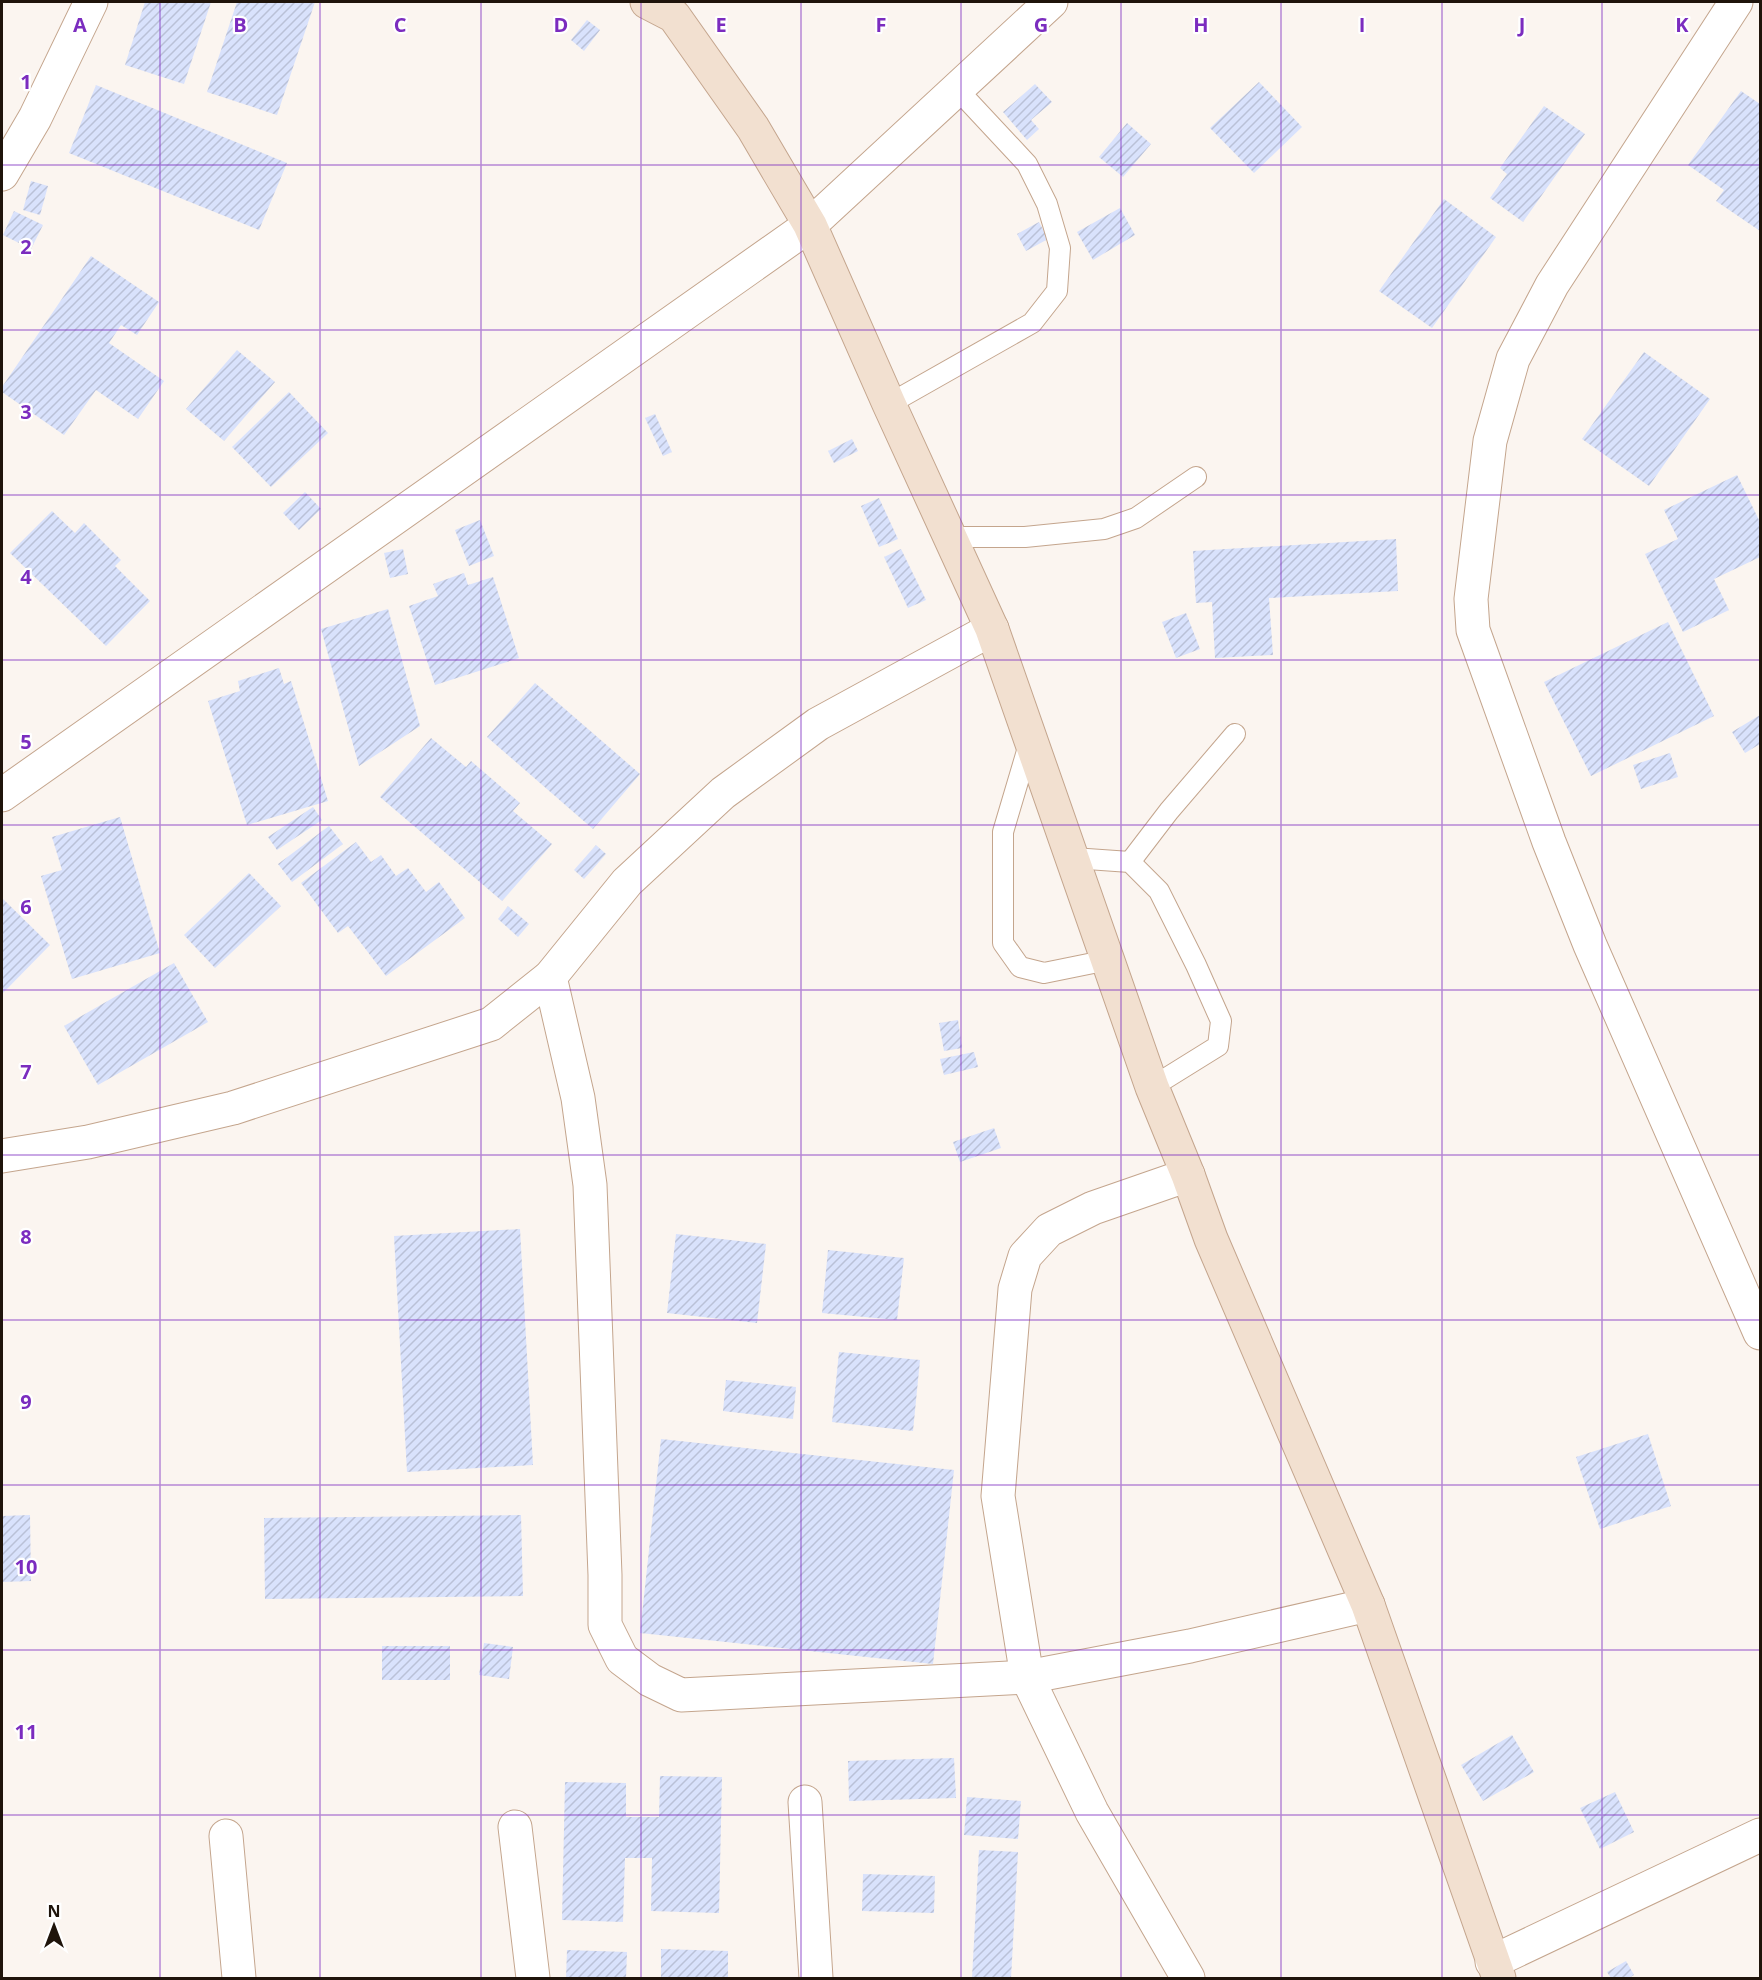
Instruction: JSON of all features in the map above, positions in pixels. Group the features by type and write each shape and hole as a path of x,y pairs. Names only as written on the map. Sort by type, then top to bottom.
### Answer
{"street":[{"path":"2,174 35,118 91,2"},
{"path":"647,2 674,16 753,128 810,225 992,629 1152,1087 1188,1175 1215,1250 1368,1605 1495,1970 1761,1835"},
{"path":"2,795 810,225 1051,2"},
{"path":"1736,2 1552,285 1513,359 1490,441 1471,599 1473,630 1549,842 1590,945 1761,1333"},
{"path":"2,1156 88,1142 233,1108 491,1024 550,977 627,882 723,793 818,724 992,629"},
{"path":"550,977 578,1098 590,1185 605,1625 621,1659 650,1680 681,1695 1027,1677 1190,1646 1368,1605"},
{"path":"1188,1175 1093,1208 1049,1230 1025,1256 1015,1289 998,1496 1027,1677 1092,1812 1188,1978"},
{"path":"805,1802 816,1978"},
{"path":"515,1827 533,1978"},
{"path":"226,1836 239,1978"}],"lane":[{"path":"889,404 1032,323 1057,291 1060,248 1047,204 1027,164 957,89"},
{"path":"950,537 1025,537 1104,529 1136,518 1196,477"},
{"path":"1130,862 1169,811 1235,734"},
{"path":"1030,738 1003,832 1003,943 1020,967 1044,974 1108,960"},
{"path":"1072,858 1130,862 1159,891 1221,1021 1218,1046 1152,1087"}],"building":[{"path":"145,2 211,2 184,84 125,65"},
{"path":"237,2 315,2 277,115 207,92"},
{"path":"587,20 600,30 584,51 571,40"},
{"path":"1259,82 1302,127 1254,173 1210,128"},
{"path":"1035,84 1052,102 1031,120 1039,129 1027,140 1003,112"},
{"path":"96,85 287,163 259,230 69,153"},
{"path":"1741,91 1760,104 1760,231 1716,201 1724,190 1688,165"},
{"path":"1544,106 1585,134 1523,222 1490,198 1507,174 1500,168"},
{"path":"1127,123 1151,144 1123,177 1099,157"},
{"path":"31,181 48,186 40,215 23,210"},
{"path":"1444,199 1496,237 1432,328 1379,291"},
{"path":"1120,208 1135,235 1093,260 1077,232"},
{"path":"14,211 43,225 31,249 3,235"},
{"path":"1039,222 1048,239 1026,251 1017,234"},
{"path":"91,256 159,302 137,335 121,325 109,343 164,381 138,419 96,390 64,435 2,392 2,387"},
{"path":"237,350 275,382 224,441 186,409"},
{"path":"1644,352 1710,399 1649,486 1582,439"},
{"path":"289,392 328,433 271,487 232,447"},
{"path":"655,414 672,452 663,456 645,418"},
{"path":"852,439 858,451 834,463 828,451"},
{"path":"1737,475 1760,522 1760,557 1714,579 1729,610 1683,632 1645,554 1678,539 1664,510"},
{"path":"305,492 321,509 299,530 283,513"},
{"path":"879,498 898,539 879,547 861,506"},
{"path":"52,511 75,533 84,523 121,560 115,566 150,601 106,646 10,553"},
{"path":"480,520 494,556 469,566 455,530"},
{"path":"1396,539 1398,591 1269,598 1273,655 1215,658 1212,602 1196,603 1193,551"},
{"path":"403,549 408,574 390,578 384,553"},
{"path":"901,549 926,600 908,608 884,557"},
{"path":"464,573 468,585 493,577 519,658 435,685 409,606 438,596 433,584"},
{"path":"388,609 420,726 359,766 321,629"},
{"path":"1186,613 1200,649 1176,658 1162,622"},
{"path":"1668,622 1714,716 1591,776 1544,682"},
{"path":"279,668 284,684 291,681 328,801 247,825 208,701 240,691 238,681"},
{"path":"535,683 640,774 593,829 487,737"},
{"path":"1760,715 1760,744 1745,753 1732,732"},
{"path":"431,738 466,767 471,761 520,803 513,811 552,844 502,901 380,797"},
{"path":"1670,753 1678,777 1641,789 1633,765"},
{"path":"313,807 322,820 277,850 268,837"},
{"path":"120,817 160,953 72,979 41,876 62,870 52,837"},
{"path":"329,826 343,844 292,882 278,864"},
{"path":"356,842 371,862 381,855 396,876 408,868 426,892 439,882 465,918 386,976 348,926 338,933 301,883"},
{"path":"596,845 606,854 584,879 574,870"},
{"path":"249,873 281,906 215,968 184,935"},
{"path":"2,898 50,945 2,994"},
{"path":"508,906 529,924 518,937 498,919"},
{"path":"174,963 208,1022 98,1085 64,1026"},
{"path":"958,1020 962,1048 944,1051 939,1023"},
{"path":"974,1052 978,1067 944,1075 940,1059"},
{"path":"994,1128 1001,1148 960,1162 953,1142"},
{"path":"520,1229 533,1465 407,1472 394,1236"},
{"path":"676,1234 766,1244 757,1323 667,1313"},
{"path":"828,1250 904,1258 897,1320 822,1313"},
{"path":"839,1352 920,1360 913,1431 832,1422"},
{"path":"726,1380 796,1387 793,1419 723,1411"},
{"path":"1648,1434 1671,1506 1600,1529 1576,1457"},
{"path":"661,1439 954,1470 933,1664 640,1633"},
{"path":"30,1515 31,1581 2,1582 2,1516"},
{"path":"521,1515 523,1596 265,1599 264,1518"},
{"path":"484,1643 513,1647 509,1679 479,1675"},
{"path":"382,1646 450,1646 450,1680 382,1680"},
{"path":"1512,1735 1534,1772 1483,1801 1461,1765"},
{"path":"954,1758 956,1798 849,1801 848,1761"},
{"path":"660,1776 722,1777 719,1913 651,1911 652,1858 625,1858 623,1922 562,1920 565,1782 626,1783 626,1817 659,1817"},
{"path":"1615,1792 1634,1832 1600,1849 1580,1808"},
{"path":"967,1797 1021,1801 1018,1839 964,1835"},
{"path":"979,1850 1018,1852 1011,1978 972,1978"},
{"path":"863,1874 935,1876 934,1913 862,1911"},
{"path":"661,1949 728,1951 728,1978 661,1978"},
{"path":"567,1950 627,1952 626,1978 566,1978"},
{"path":"1626,1961 1634,1975 1629,1978 1611,1978 1607,1972"}]}
